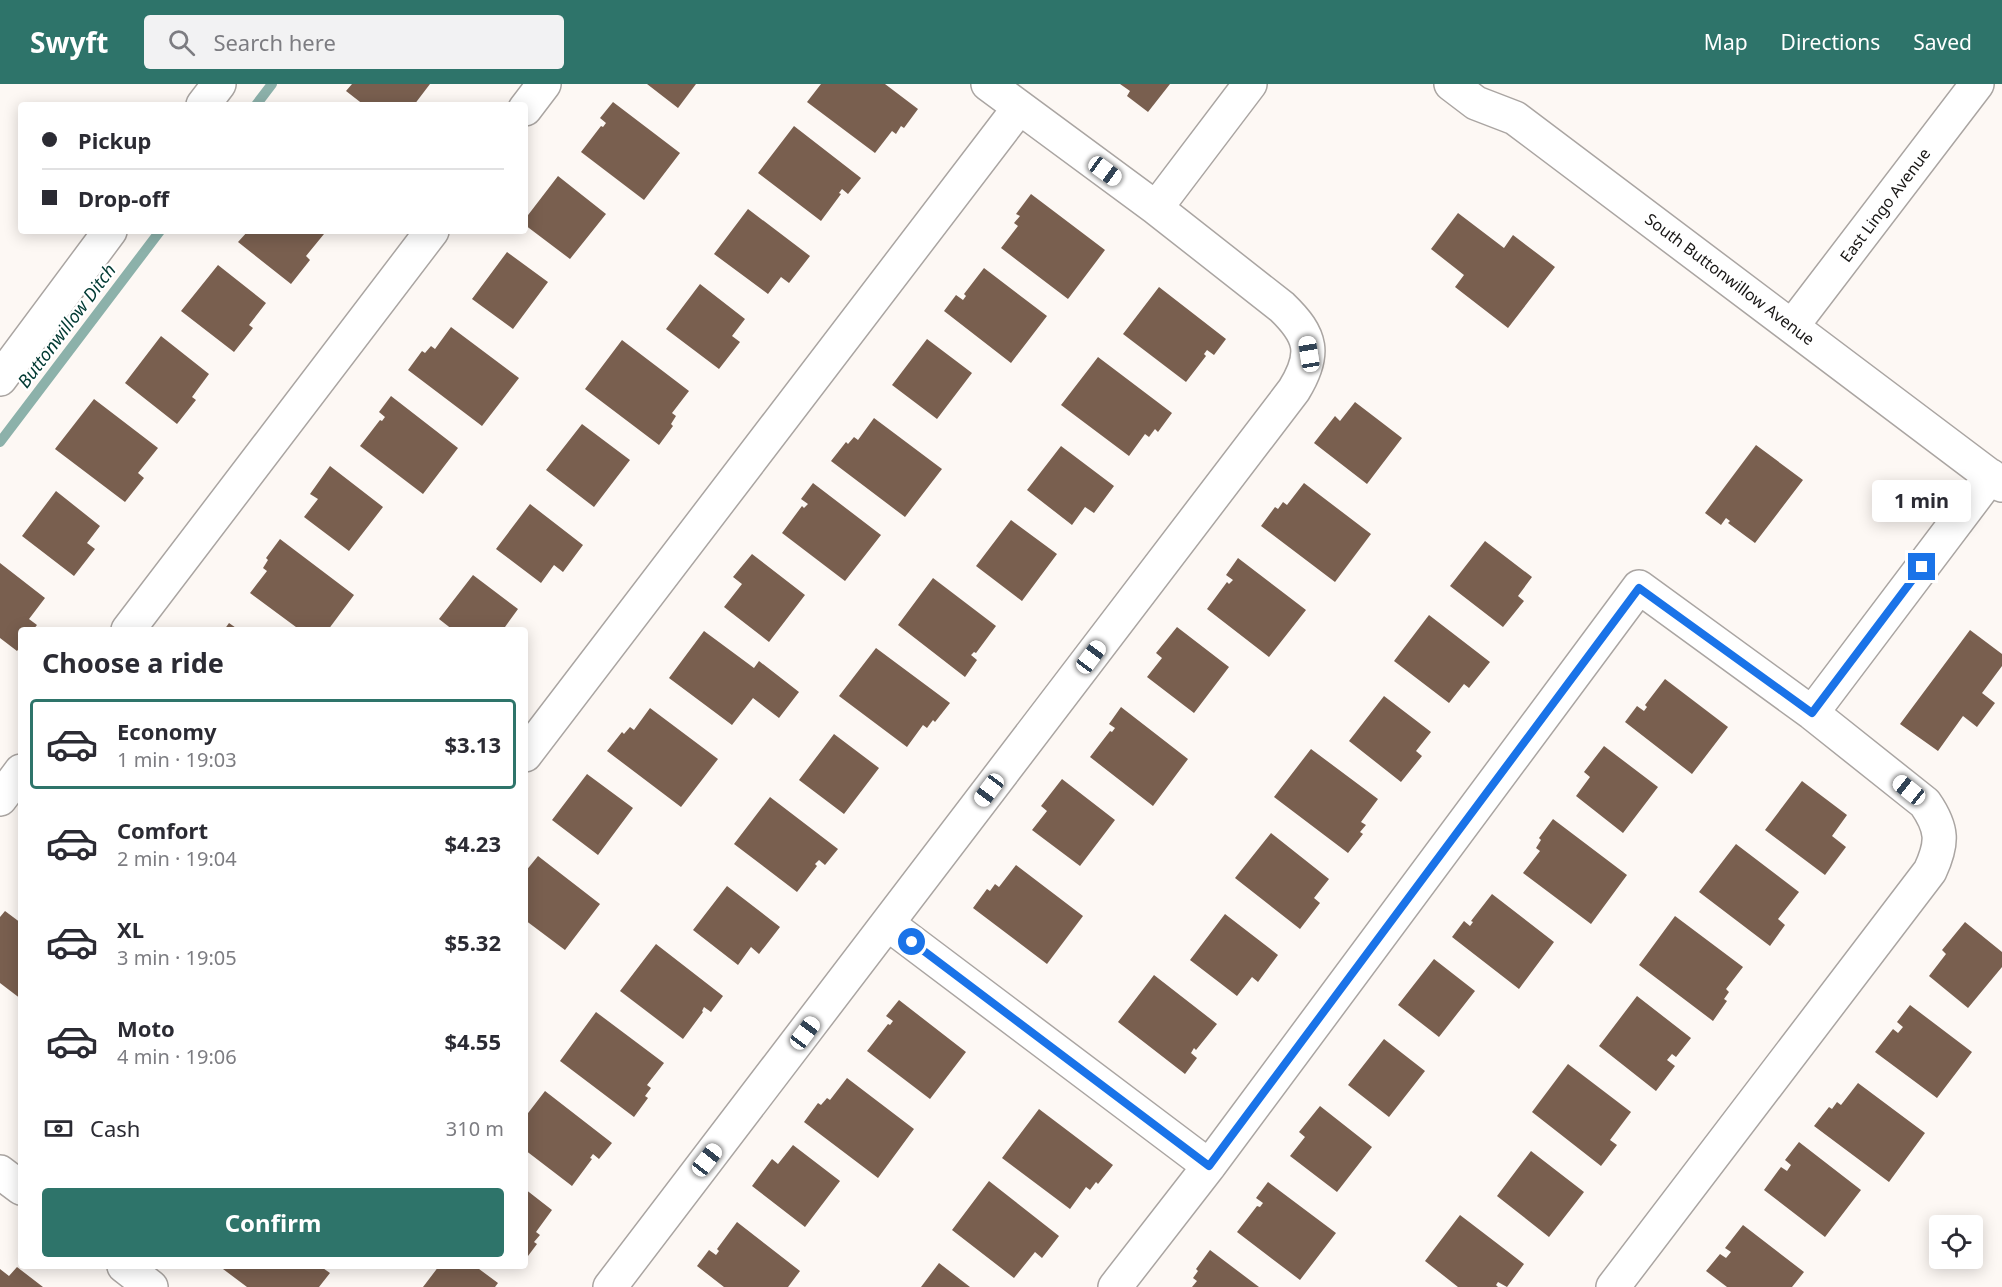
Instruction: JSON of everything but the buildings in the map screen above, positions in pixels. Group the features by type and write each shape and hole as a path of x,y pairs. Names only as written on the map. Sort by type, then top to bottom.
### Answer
{"street":[{"path":"205,102 219,84"},
{"path":"528,105 544,84"},
{"path":"610,1287 1294,390 1306,371 1309,354 1306,338 1298,322 1282,307 1156,208 988,84"},
{"path":"1156,208 1250,84"},
{"name":"East Lingo Avenue","path":"1793,326 1977,84"},
{"name":"South Buttonwillow Avenue","path":"1472,90 1515,118 1996,481"},
{"path":"528,751 1019,108"},
{"path":"0,379 108,234"},
{"path":"130,627 430,234"},
{"path":"1812,713 1996,481"},
{"path":"1115,1287 1209,1166 1639,588 1812,713 1925,803 1935,817 1940,833 1939,851 1930,871 1612,1287"},
{"path":"0,799 18,775"},
{"path":"888,924 1209,1166"},
{"path":"0,1172 18,1186"}],"waterway":[{"name":"Buttonwillow Ditch","path":"258,102 272,84"},
{"name":"Buttonwillow Ditch","path":"0,442 158,234"}],"route":[{"path":"912,942 1209,1166 1639,588 1812,713 1922,567"}]}
